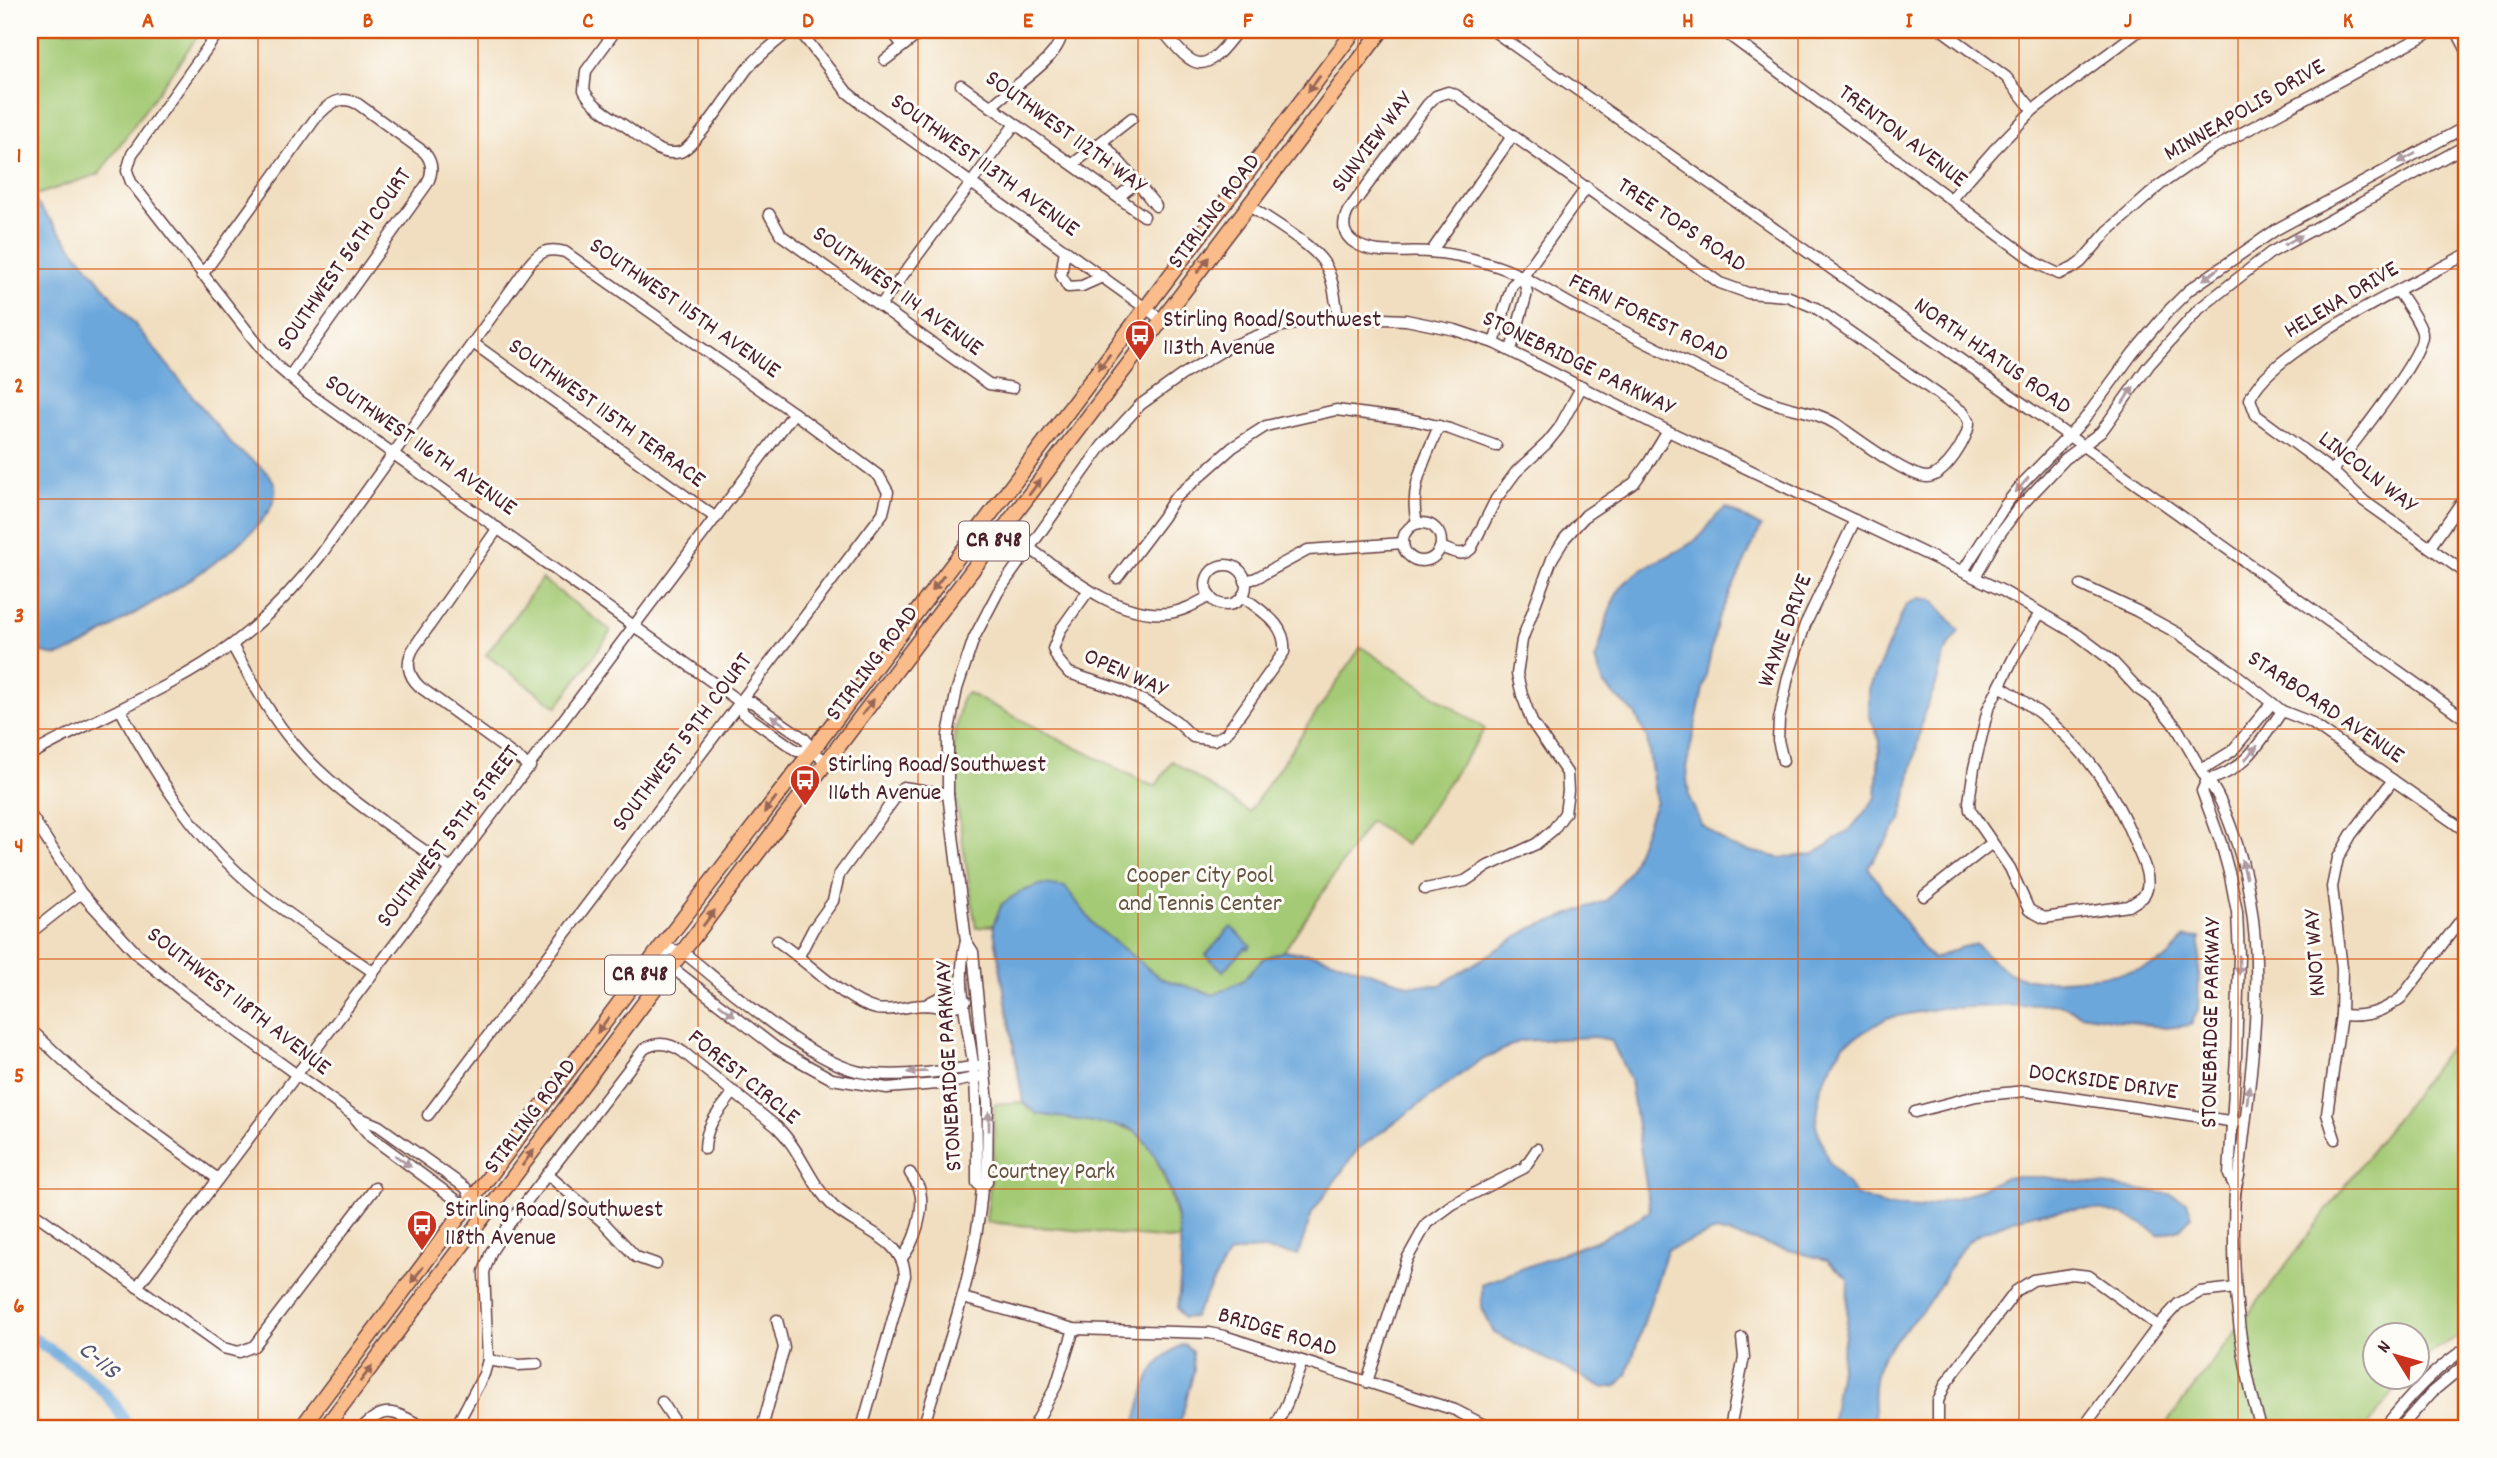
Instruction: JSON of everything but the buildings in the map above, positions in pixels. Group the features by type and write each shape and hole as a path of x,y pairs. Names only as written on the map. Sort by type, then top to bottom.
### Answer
{"main road":[{"name":"STIRLING ROAD","path":"301,1428 661,947 1355,30"},
{"name":"STIRLING ROAD","path":"325,1428 1382,30"}],"street":[{"name":"SOUTHWEST 116TH AVENUE","path":"220,30 132,154 127,171 131,182 263,351 289,377 740,702 743,713 797,751 811,751 827,762"},
{"path":"616,30 586,71 583,85 587,96 653,146 661,151 674,153 687,149 747,69 792,30"},
{"name":"SOUTHWEST 113TH AVENUE","path":"799,30 847,92 1162,320"},
{"path":"891,30 903,46"},
{"path":"885,60 924,30"},
{"path":"1162,30 1185,57 1198,62 1208,62 1217,56 1238,30"},
{"name":"NORTH HIATUS ROAD","path":"1492,30 2467,720"},
{"name":"TRENTON AVENUE","path":"1722,30 2038,264 2059,274"},
{"path":"1942,30 2006,77 2033,110"},
{"path":"1951,199 2033,110 2140,30"},
{"name":"MINNEAPOLIS DRIVE","path":"2059,274 2081,262 2108,231 2160,185 2212,149 2434,30"},
{"path":"2456,30 2467,51"},
{"path":"991,107 1053,54 1059,46 1062,31"},
{"name":"SOUTHWEST 112TH WAY","path":"961,85 1144,216"},
{"name":"TREE TOPS ROAD","path":"1444,93 1456,95 1720,283 1748,293 1787,296 1816,308 1957,407 1969,421 1966,437 1942,471 1934,476"},
{"name":"SUNVIEW WAY","path":"1343,224 1348,211 1428,104 1444,93"},
{"name":"SOUTHWEST 56TH COURT","path":"202,275 327,105 338,99 348,99 424,152 431,165 427,184 289,377"},
{"path":"1073,164 1132,118"},
{"path":"880,306 1015,124"},
{"path":"1963,571 2014,494 2069,436 2157,324 2189,290 2277,229 2467,126"},
{"path":"1431,252 1513,135"},
{"path":"1102,142 1156,206"},
{"path":"1975,577 1996,539 2017,510 2065,459 2101,432 2149,365 2173,336 2209,301 2270,253 2467,145"},
{"path":"1118,197 1131,187 1131,175"},
{"path":"1494,343 1512,285 1523,276 1587,187"},
{"path":"1248,205 1323,261 1333,284 1338,317"},
{"name":"SOUTHWEST 114 AVENUE","path":"769,214 781,235 989,384 1013,388"},
{"name":"FERN FOREST ROAD","path":"1343,224 1349,239 1363,247 1431,252 1487,263 1523,276 1559,299 1764,400 1824,417 1877,453 1917,474 1934,476"},
{"name":"SOUTHWEST 115TH AVENUE","path":"473,343 535,257 546,250 565,251 794,413"},
{"path":"1065,250 1061,275 1068,287 1082,286 1102,276"},
{"name":"HELENA DRIVE","path":"2250,399 2260,381 2300,348 2467,254"},
{"path":"1511,350 1527,293 1523,276"},
{"path":"2332,471 2421,347 2423,333 2398,291"},
{"name":"STONEBRIDGE PARKWAY","path":"980,1072 964,1001 963,954 966,941 948,794 948,735 957,689 974,638 998,592 1102,446 1140,405 1227,348 1282,326 1338,317 1406,320 1455,330 1511,350 1668,431 1975,577 2078,635 2111,660 2138,688 2153,699 2177,728 2225,813 2237,844 2252,904 2256,1009 2239,1176 2235,1187 2236,1288 2245,1360 2261,1428"},
{"path":"2157,324 2173,336"},
{"path":"30,755 183,676 232,645 260,622 304,576 473,343"},
{"name":"SOUTHWEST 115TH TERRACE","path":"473,343 716,518"},
{"path":"1441,547 1458,553 1471,549 1501,492 1516,472 1559,428 1582,386"},
{"name":"LINCOLN WAY","path":"2250,399 2256,415 2332,471 2364,501 2467,574"},
{"path":"1117,578 1174,499 1233,447 1266,426 1336,410 1439,426 1496,446"},
{"name":"SOUTHWEST 59TH STREET","path":"137,1287 794,413"},
{"name":"SOUTHWEST 59TH COURT","path":"428,1115 883,513 888,499 887,486 879,476 794,413"},
{"path":"1417,523 1413,502 1415,489 1439,426"},
{"path":"1425,889 1465,881 1488,866 1536,844 1553,830 1565,813 1567,773 1532,722 1522,695 1517,674 1522,640 1552,559 1564,538 1587,515 1634,483 1668,431"},
{"path":"2430,547 2467,495"},
{"name":"WAYNE DRIVE","path":"1783,761 1778,740 1779,720 1788,677 1805,625 1854,520"},
{"path":"1417,523 1426,523 1437,529 1442,541 1441,547 1434,558 1422,561 1410,557 1403,543 1408,528 1417,523"},
{"path":"498,528 415,646 408,667 411,678 420,687 530,767"},
{"path":"1245,581 1256,578 1308,550 1403,543"},
{"path":"1028,547 1089,590 1126,607 1168,613 1182,610 1210,596"},
{"path":"1221,566 1234,567 1240,571 1245,581 1242,596 1232,604 1214,601 1207,590 1208,579 1215,569 1221,566"},
{"name":"STARBOARD AVENUE","path":"2081,586 2137,611 2179,635 2232,671 2282,711 2310,722 2467,832"},
{"name":"OPEN WAY","path":"1089,590 1061,629 1053,649 1058,660 1069,673 1137,698 1176,722 1193,737 1214,740 1227,734 1284,652 1286,639 1280,626 1242,596"},
{"path":"2000,687 2028,703 2072,741 2093,767 2123,816 2148,882 2143,897 2129,906 2044,918 2033,914 2026,905 2010,868 1970,810 1974,768 1988,709 2040,613"},
{"path":"232,645 272,715 313,765 347,794 451,869"},
{"path":"2204,775 2232,751 2272,703"},
{"path":"120,709 166,790 211,844 260,891 373,972"},
{"path":"2204,775 2217,778 2245,761 2282,711"},
{"name":"STONEBRIDGE PARKWAY","path":"2204,775 2202,791 2221,843 2236,912 2238,1004 2229,1175 2235,1187"},
{"name":"KNOT WAY","path":"2335,1139 2327,1114 2341,1015 2342,968 2332,887 2338,858 2351,835 2393,780"},
{"path":"799,956 832,901 839,875 903,787 948,794"},
{"name":"SOUTHWEST 118TH AVENUE","path":"30,814 82,893 138,954 184,993 296,1075 353,1115 379,1126 466,1188 472,1202 488,1213"},
{"path":"1924,896 1992,843"},
{"path":"30,933 82,893"},
{"path":"2341,1015 2371,1015 2387,1009 2401,998 2467,912"},
{"path":"777,941 849,996 878,1009 926,1005 936,998 952,996 964,1001 979,999"},
{"name":"STONEBRIDGE PARKWAY","path":"923,1428 963,1298 977,1236 982,1188 977,1182 979,999 973,952 966,941"},
{"path":"661,947 683,952 794,1040 838,1064 865,1073 980,1072"},
{"path":"661,947 671,967 776,1048 832,1079 887,1088 950,1083 980,1072"},
{"path":"30,1029 93,1088 218,1179"},
{"name":"FOREST CIRCLE","path":"455,1428 480,1386 488,1360 484,1272 491,1252 547,1174 644,1049 652,1044 674,1045 785,1134 822,1194 833,1206 858,1226 886,1241 901,1259"},
{"name":"DOCKSIDE DRIVE","path":"1915,1112 1976,1096 2025,1091 2245,1124"},
{"path":"705,1149 705,1135 710,1123 734,1092"},
{"path":"1367,1382 1407,1259 1427,1223 1453,1204 1524,1168 1537,1149"},
{"path":"862,1428 905,1276 901,1259 915,1238 920,1205 919,1189 910,1173"},
{"path":"547,1174 604,1223 636,1257 656,1264"},
{"path":"30,1210 223,1348 239,1352 254,1346 375,1188"},
{"path":"1940,1426 1938,1401 1946,1383 2015,1291 2033,1280 2072,1274 2089,1276 2158,1326"},
{"path":"2082,1428 2158,1326 2178,1304 2200,1292 2236,1288"},
{"name":"BRIDGE ROAD","path":"963,1298 1074,1329 1209,1333 1455,1410 1490,1428"},
{"path":"762,1428 784,1348 777,1320"},
{"path":"1033,1428 1056,1386 1074,1329"},
{"path":"1730,1428 1744,1357 1742,1338"},
{"path":"2384,1428 2423,1383 2467,1348"},
{"path":"488,1360 518,1365 537,1364"},
{"path":"1275,1428 1302,1362"},
{"path":"2400,1428 2432,1392 2467,1363"},
{"path":"663,1402 674,1428"},
{"path":"362,1428 378,1413 394,1412 425,1428"}],"green space":[{"path":"30,30 202,30 99,174 33,196 30,192"},
{"path":"542,579 610,630 557,707 486,655"},
{"name":"Cooper City Pool and Tennis Center","path":"1361,647 1485,729 1406,845 1370,821 1284,951 1264,958 1242,981 1214,995 1160,978 1096,927 1065,887 1002,904 993,925 976,928 954,786 954,739 962,697 968,693 1150,785 1156,786 1172,761 1249,812"},
{"path":"2467,1024 2467,1331 2430,1354 2430,1322 2360,1322 2360,1392 2394,1392 2365,1428 2163,1428"},
{"name":"Courtney Park","path":"1023,1102 1029,1109 1070,1119 1109,1123 1138,1132 1153,1151 1169,1191 1180,1240 986,1222 994,1149 994,1104"}],"water":[{"path":"30,195 233,446 264,470 275,486 272,504 260,523 216,562 84,645 55,655 44,653 30,645"},
{"path":"1726,508 1761,527 1718,619 1686,768 1689,797 1701,824 1732,847 1781,858 1814,854 1853,827 1876,797 1880,741 1869,715 1869,689 1906,605 1919,598 1933,600 1959,631 1944,654 1936,685 1924,713 1901,820 1868,867 1923,949 1933,959 1976,944 1993,961 2013,975 2029,979 2059,980 2140,969 2167,958 2185,937 2200,938 2198,1010 2191,1025 2166,1028 2080,1014 2059,1004 1941,1008 1887,1018 1843,1045 1821,1085 1816,1125 1828,1160 1856,1195 1885,1206 1920,1208 1969,1194 2006,1177 2044,1177 2170,1194 2187,1202 2192,1216 2180,1229 2158,1235 2142,1224 2104,1211 2084,1209 2043,1212 2005,1223 1967,1243 1929,1302 1881,1360 1874,1384 1876,1428 1831,1428 1847,1321 1848,1279 1827,1260 1716,1231 1667,1250 1627,1375 1617,1386 1604,1388 1494,1333 1482,1308 1482,1284 1605,1237 1650,1211 1630,1080 1611,1040 1594,1037 1520,1041 1478,1062 1358,1149 1312,1213 1298,1255 1256,1249 1229,1253 1194,1317 1183,1318 1177,1308 1181,1260 1177,1218 1163,1172 1147,1144 1127,1127 1037,1114 1023,1102 993,925 1002,904 1020,892 1043,884 1065,887 1096,927 1160,978 1214,995 1242,981 1264,958 1284,951 1317,955 1409,985 1440,985 1530,929 1607,900 1630,870 1656,801 1647,738 1635,714 1604,685 1595,660 1608,614 1615,597 1628,581 1646,567 1697,539"},
{"path":"1231,927 1251,946 1248,949 1246,947 1223,971 1206,955"},
{"path":"1184,1344 1192,1351 1194,1370 1179,1428 1134,1428 1148,1379 1161,1360"}],"waterway":[{"name":"C-11S","path":"30,1336 99,1387 120,1413 127,1428"}],"place":[{"name":"Stirling Road/Southwest 113th Avenue","path":"1140,362"},
{"name":"Stirling Road/Southwest 116th Avenue","path":"805,807"},
{"name":"Stirling Road/Southwest 118th Avenue","path":"422,1252"}]}
